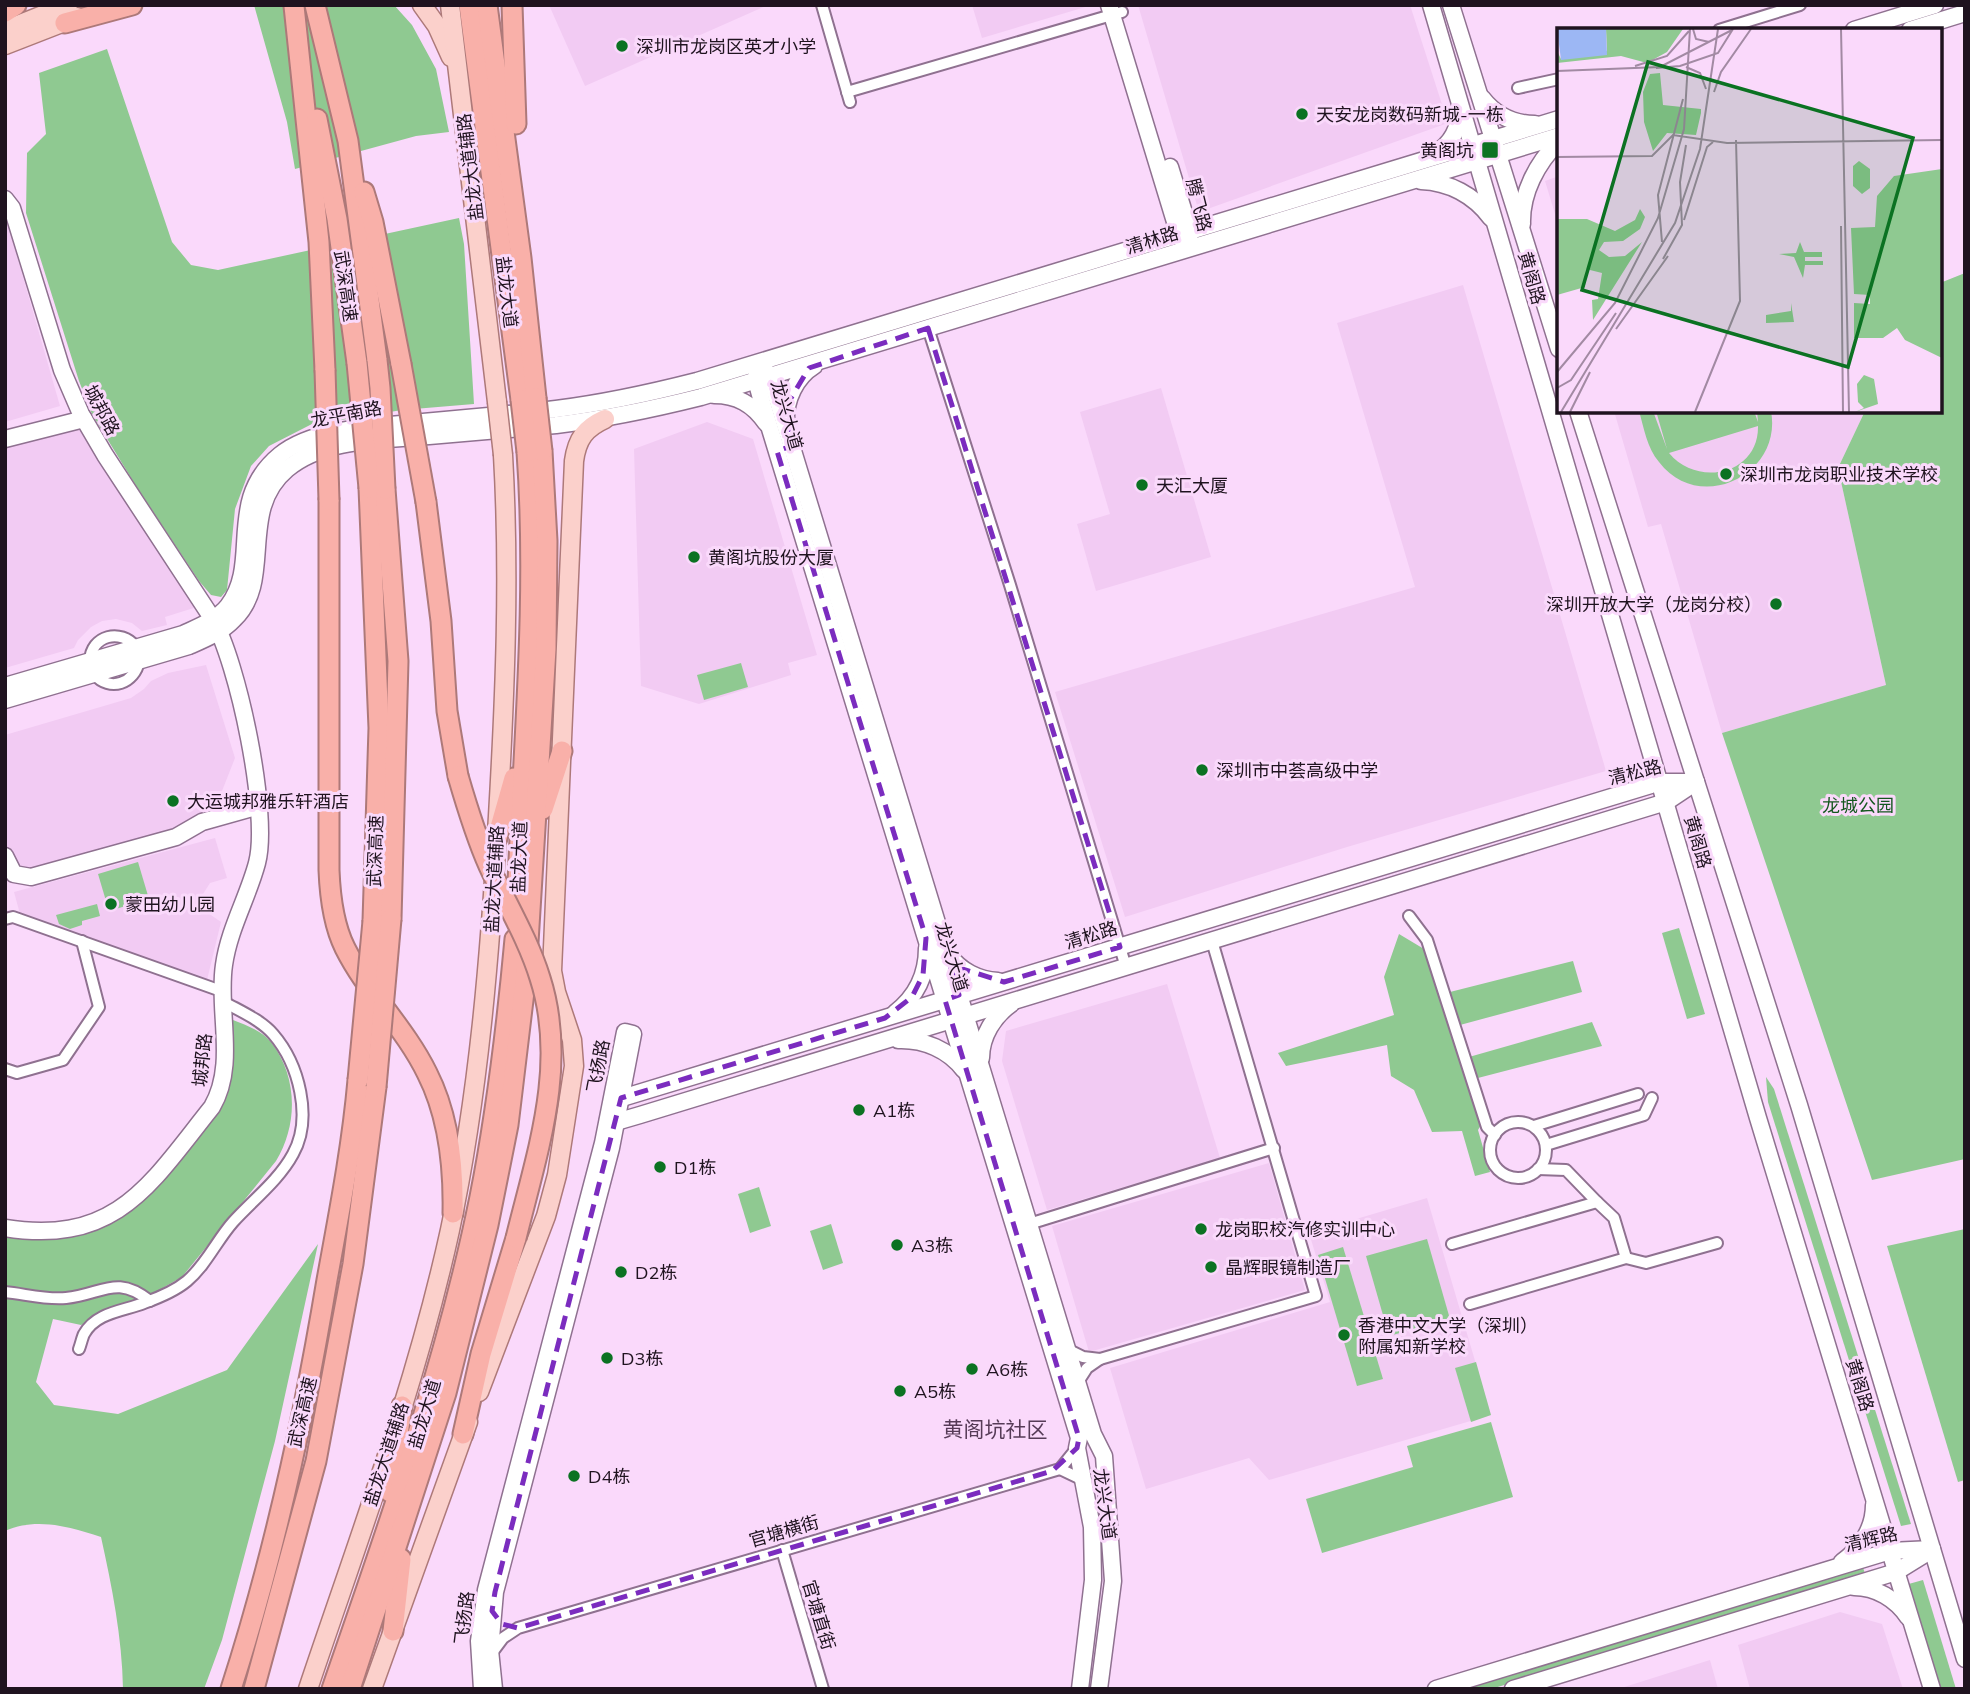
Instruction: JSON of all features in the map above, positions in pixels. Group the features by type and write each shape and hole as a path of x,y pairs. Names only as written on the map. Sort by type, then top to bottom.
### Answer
{"highway":[{"path":"5,12 16,5"},
{"path":"67,14 132,5"},
{"name":"武深高速","path":"254,1689 316,1461 353,1264 382,920 398,661 377,488 367,362 373,267 348,141 316,5"},
{"name":"盐龙大道","path":"350,1689 429,1449 459,1345 499,1175 521,1027 548,597 528,399 468,5"},
{"name":"盐龙大道","path":"487,5 521,258 528,399"},
{"path":"512,5 521,258"},
{"path":"294,6 319,242 325,370 329,500 329,870 333,909 345,948 417,1055 438,1098 451,1153 453,1213"},
{"name":"武深高速","path":"294,6 337,219 344,271 367,362"},
{"path":"373,267 401,364 426,502 442,621 447,711 458,776 478,840 540,975 551,1022 552,1066 548,1102 516,1238 481,1354 463,1434"},
{"name":"盐龙大道","path":"332,1689 418,1436 448,1332 490,1145 505,1048 516,928 530,661 535,452"},
{"path":"497,838 525,743"},
{"path":"534,840 562,751"},
{"name":"武深高速","path":"232,1689 249,1635 307,1397 353,1132 367,1084"},
{"path":"384,1539 402,1406"},
{"path":"393,1631 405,1522"}],"main road":[{"path":"5,30 41,18 99,5"},
{"path":"422,5 444,40 461,85"},
{"name":"盐龙大道辅路","path":"308,1689 421,1349 453,1213 480,1051 497,838 507,597 503,455 450,5"},
{"name":"黄阁路","path":"1431,5 1666,803 1932,1689"},
{"name":"黄阁路","path":"1451,5 1557,343"},
{"path":"1860,28 1935,5"},
{"name":"腾飞路","path":"1116,9 1189,249"},
{"path":"1916,28 1965,13"},
{"path":"5,45 67,14"},
{"path":"1477,90 1484,101 1504,118 1516,122 1553,121"},
{"path":"1423,161 1447,146 1454,135 1459,123 1458,96"},
{"name":"清林路","path":"701,397 1411,181 1553,121"},
{"name":"清林路","path":"1495,147 1557,139"},
{"path":"1522,234 1528,188 1539,164 1557,142"},
{"name":"清林路","path":"556,417 758,362 1423,161 1475,153"},
{"path":"1411,181 1435,182 1459,190 1482,206 1497,228"},
{"name":"城邦路","path":"5,199 12,208 62,370 84,419 216,624 225,643 246,724 259,806 259,857 229,940 223,967 224,1063 219,1095 147,1188 116,1211 72,1229 23,1231 5,1228"},
{"path":"782,441 792,392 809,368 824,360"},
{"name":"龙兴大道","path":"758,362 926,938 958,1018 968,1076 1079,1438 1077,1448 1092,1527 1093,1580 1080,1689"},
{"path":"556,417 605,418 719,395 747,403 782,441"},
{"name":"黄阁路","path":"1579,413 1802,1118 1965,1659"},
{"name":"龙平南路","path":"137,654 186,640 216,624 236,619 248,599 255,578 258,521 264,499 277,478 304,457 337,446 556,417"},
{"path":"372,1689 463,1434 550,1206 573,1078 572,1040 552,971 574,461 576,449 585,431 605,418"},
{"path":"5,439 84,419"},
{"name":"龙兴大道","path":"782,441 945,948 952,998"},
{"path":"5,686 137,654"},
{"path":"5,700 92,667"},
{"name":"清松路","path":"616,1100 1660,782 1696,782"},
{"name":"清松路","path":"612,1121 1666,803 1696,782"},
{"path":"5,856 14,874 31,877 176,837 202,822 259,806"},
{"path":"885,1018 904,1006 917,988 926,963 926,938"},
{"path":"945,948 960,967 969,973 1004,982"},
{"path":"981,1064 981,1051 987,1031 1003,1009 1016,1000"},
{"name":"龙兴大道","path":"958,1018 981,1064 1093,1434 1104,1456 1113,1581 1099,1689"},
{"path":"885,1040 919,1042 936,1048 959,1063 968,1076"},
{"name":"飞扬路","path":"494,1689 490,1655 492,1611 616,1100"},
{"name":"飞扬路","path":"482,1689 478,1641 482,1608 612,1121"},
{"path":"1832,1568 1854,1552 1862,1542 1872,1521 1874,1499"},
{"name":"清辉路","path":"1436,1689 1890,1551 1932,1549"},
{"name":"清辉路","path":"1513,1689 1896,1572 1932,1549"},
{"path":"1848,1587 1863,1587 1888,1597 1898,1604 1913,1625"}],"street":[{"path":"822,5 849,97 1116,9"},
{"path":"1725,28 1800,5"},
{"path":"1518,88 1557,79"},
{"path":"928,328 1010,585 1126,967"},
{"path":"92,667 105,683 122,683 135,673 137,654"},
{"path":"1409,916 1427,940 1486,1127 1495,1135"},
{"path":"5,919 13,917 224,997 273,1033 298,1082 303,1126 293,1154 274,1179 232,1223 187,1281 150,1301 107,1314 93,1323 84,1334 79,1349"},
{"path":"1078,1382 1087,1368 1100,1359 1316,1296 1212,940"},
{"path":"5,1069 17,1073 63,1060 99,1007 82,942"},
{"path":"1534,1126 1638,1094"},
{"path":"1546,1145 1644,1115 1652,1098"},
{"path":"1516,1121 1534,1126 1541,1132 1546,1145 1545,1158 1538,1169 1527,1177 1518,1178 1500,1171 1491,1155 1490,1146 1495,1135 1507,1124 1516,1121"},
{"path":"1029,1223 1274,1148"},
{"path":"1538,1169 1566,1170 1614,1218 1626,1258"},
{"path":"1452,1244 1597,1202"},
{"path":"1469,1304 1626,1258 1646,1263 1717,1242"},
{"path":"5,1292 66,1298 122,1286 137,1290 150,1301"},
{"path":"1068,1349 1083,1357 1100,1359"},
{"path":"1077,1448 1060,1469 1083,1480"},
{"name":"官塘横街","path":"490,1655 503,1638 518,1628 1060,1469"},
{"name":"官塘直街","path":"782,1550 823,1689"},
{"path":"492,1611 502,1624 518,1628"}],"highlighted area":[{"path":"928,328 1120,947 1004,982 950,965 959,995 945,1000 1079,1438 1077,1448 1052,1471 518,1628 502,1624 492,1611 495,1592 621,1098 885,1018 912,997 923,975 926,938 777,451 792,446 788,403 809,368"}],"shaded area":[{"name":"深圳市龙岗区英才小学","path":"549,5 768,5 585,86"},
{"path":"972,5 1092,5 982,38"},
{"path":"1138,5 1410,5 1448,123 1199,212"},
{"path":"1557,177 1557,220 1545,181"},
{"path":"5,214 60,406 5,422"},
{"path":"1463,285 1606,771 1347,847 1125,917 1055,692 1415,587 1337,323"},
{"name":"天汇大厦","path":"1161,388 1211,557 1096,591 1077,524 1110,514 1080,412"},
{"name":"深圳开放大学（龙岗分校）","path":"1615,413 1864,413 1838,468 1886,685 1722,733 1661,524 1648,527"},
{"path":"707,422 753,439 817,655 788,663 791,675 699,704 641,686 634,449"},
{"path":"81,428 200,606 165,617 167,625 142,631 132,623 116,619 102,621 91,627 74,648 5,668 5,448"},
{"path":"206,665 235,758 222,791 199,817 175,832 24,874 10,858 5,841 5,735 131,698 151,681 168,673"},
{"name":"蒙田幼儿园","path":"215,838 227,878 210,883 203,894 208,913 221,922 207,980 20,914 14,892"},
{"path":"1167,984 1220,1158 1047,1210 1002,1061 1006,1031"},
{"path":"1269,1163 1305,1290 1089,1352 1052,1226"},
{"name":"香港中文大学（深圳） 附属知新学校","path":"1427,1198 1491,1415 1269,1480 1249,1458 1146,1489 1110,1368 1330,1302 1309,1233"},
{"path":"1840,1612 1882,1624 1903,1689 1750,1689 1738,1645"},
{"path":"1710,1660 1718,1689 1618,1689"}],"green space":[{"path":"254,5 394,5 412,25 436,69 449,132 416,136 295,169 287,122"},
{"path":"107,49 172,242 191,265 218,270 459,218 464,244 474,404 402,410 310,425 269,446 251,466 235,509 227,590 221,597 211,595 199,581 92,414 26,213 27,153 46,134 39,73"},
{"name":"龙城公园","path":"1965,273 1965,1159 1872,1180 1722,733 1886,685 1838,468 1864,413 1942,413 1942,282"},
{"path":"1640,413 1654,413 1667,449 1657,413 1755,413 1758,422 1757,413 1771,413 1771,434 1764,453 1751,469 1734,480 1715,486 1695,485 1676,478 1659,462 1649,444","holes":["1758,426 1756,442 1749,455 1738,465 1725,471 1710,472 1681,464 1669,453"]},
{"path":"741,663 748,687 704,700 697,675"},
{"path":"138,862 149,899 109,911 98,874"},
{"path":"97,904 100,916 82,921 82,925 70,929 59,924 56,915"},
{"path":"1679,928 1705,1014 1687,1019 1662,933"},
{"path":"1399,934 1439,958 1446,993 1573,961 1582,992 1460,1025 1469,1057 1592,1022 1602,1046 1474,1079 1485,1118 1478,1130 1490,1172 1475,1176 1462,1131 1432,1132 1414,1090 1391,1076 1387,1045 1286,1066 1278,1053 1394,1015 1384,977"},
{"path":"233,1020 267,1038 286,1070 292,1101 291,1117 283,1147 276,1161 182,1277 152,1294 118,1306 81,1325 53,1319 36,1382 54,1405 118,1414 227,1370 318,1244 275,1441 222,1640 204,1689 123,1689 119,1631 101,1537 65,1527 41,1524 5,1531 5,1236 76,1233 179,1157 229,1068"},
{"path":"1766,1077 1774,1089 1911,1524 1901,1526 1768,1102"},
{"path":"759,1187 771,1226 750,1233 738,1194"},
{"path":"831,1224 843,1263 823,1270 810,1231"},
{"path":"1965,1229 1965,1480 1958,1482 1887,1246"},
{"path":"1427,1239 1450,1319 1389,1336 1366,1256"},
{"path":"1343,1247 1383,1379 1357,1386 1318,1255"},
{"path":"1476,1362 1491,1415 1471,1422 1455,1368"},
{"path":"1491,1422 1513,1497 1322,1553 1306,1499 1413,1467 1407,1446"},
{"path":"1862,1564 1865,1574 1803,1595 1491,1689 1455,1689"},
{"path":"1923,1580 1956,1689 1937,1689 1905,1585"}],"place":[{"name":"深圳市龙岗区英才小学","path":"622,46"},
{"name":"天安龙岗数码新城-一栋","path":"1302,114"},
{"name":"黄阁坑","path":"1490,150"},
{"name":"深圳市龙岗职业技术学校","path":"1726,474"},
{"name":"天汇大厦","path":"1142,485"},
{"name":"黄阁坑股份大厦","path":"694,557"},
{"name":"深圳开放大学（龙岗分校）","path":"1776,604"},
{"name":"深圳市中荟高级中学","path":"1202,770"},
{"name":"大运城邦雅乐轩酒店","path":"173,801"},
{"name":"蒙田幼儿园","path":"111,904"},
{"name":"A1栋","path":"859,1110"},
{"name":"D1栋","path":"660,1167"},
{"name":"龙岗职校汽修实训中心","path":"1201,1229"},
{"name":"A3栋","path":"897,1245"},
{"name":"晶辉眼镜制造厂","path":"1211,1267"},
{"name":"D2栋","path":"621,1272"},
{"name":"香港中文大学（深圳） 附属知新学校","path":"1344,1335"},
{"name":"D3栋","path":"607,1358"},
{"name":"A6栋","path":"972,1369"},
{"name":"A5栋","path":"900,1391"},
{"name":"D4栋","path":"574,1476"}],"district":[{"name":"黄阁坑社区","path":"995,1429"}]}
